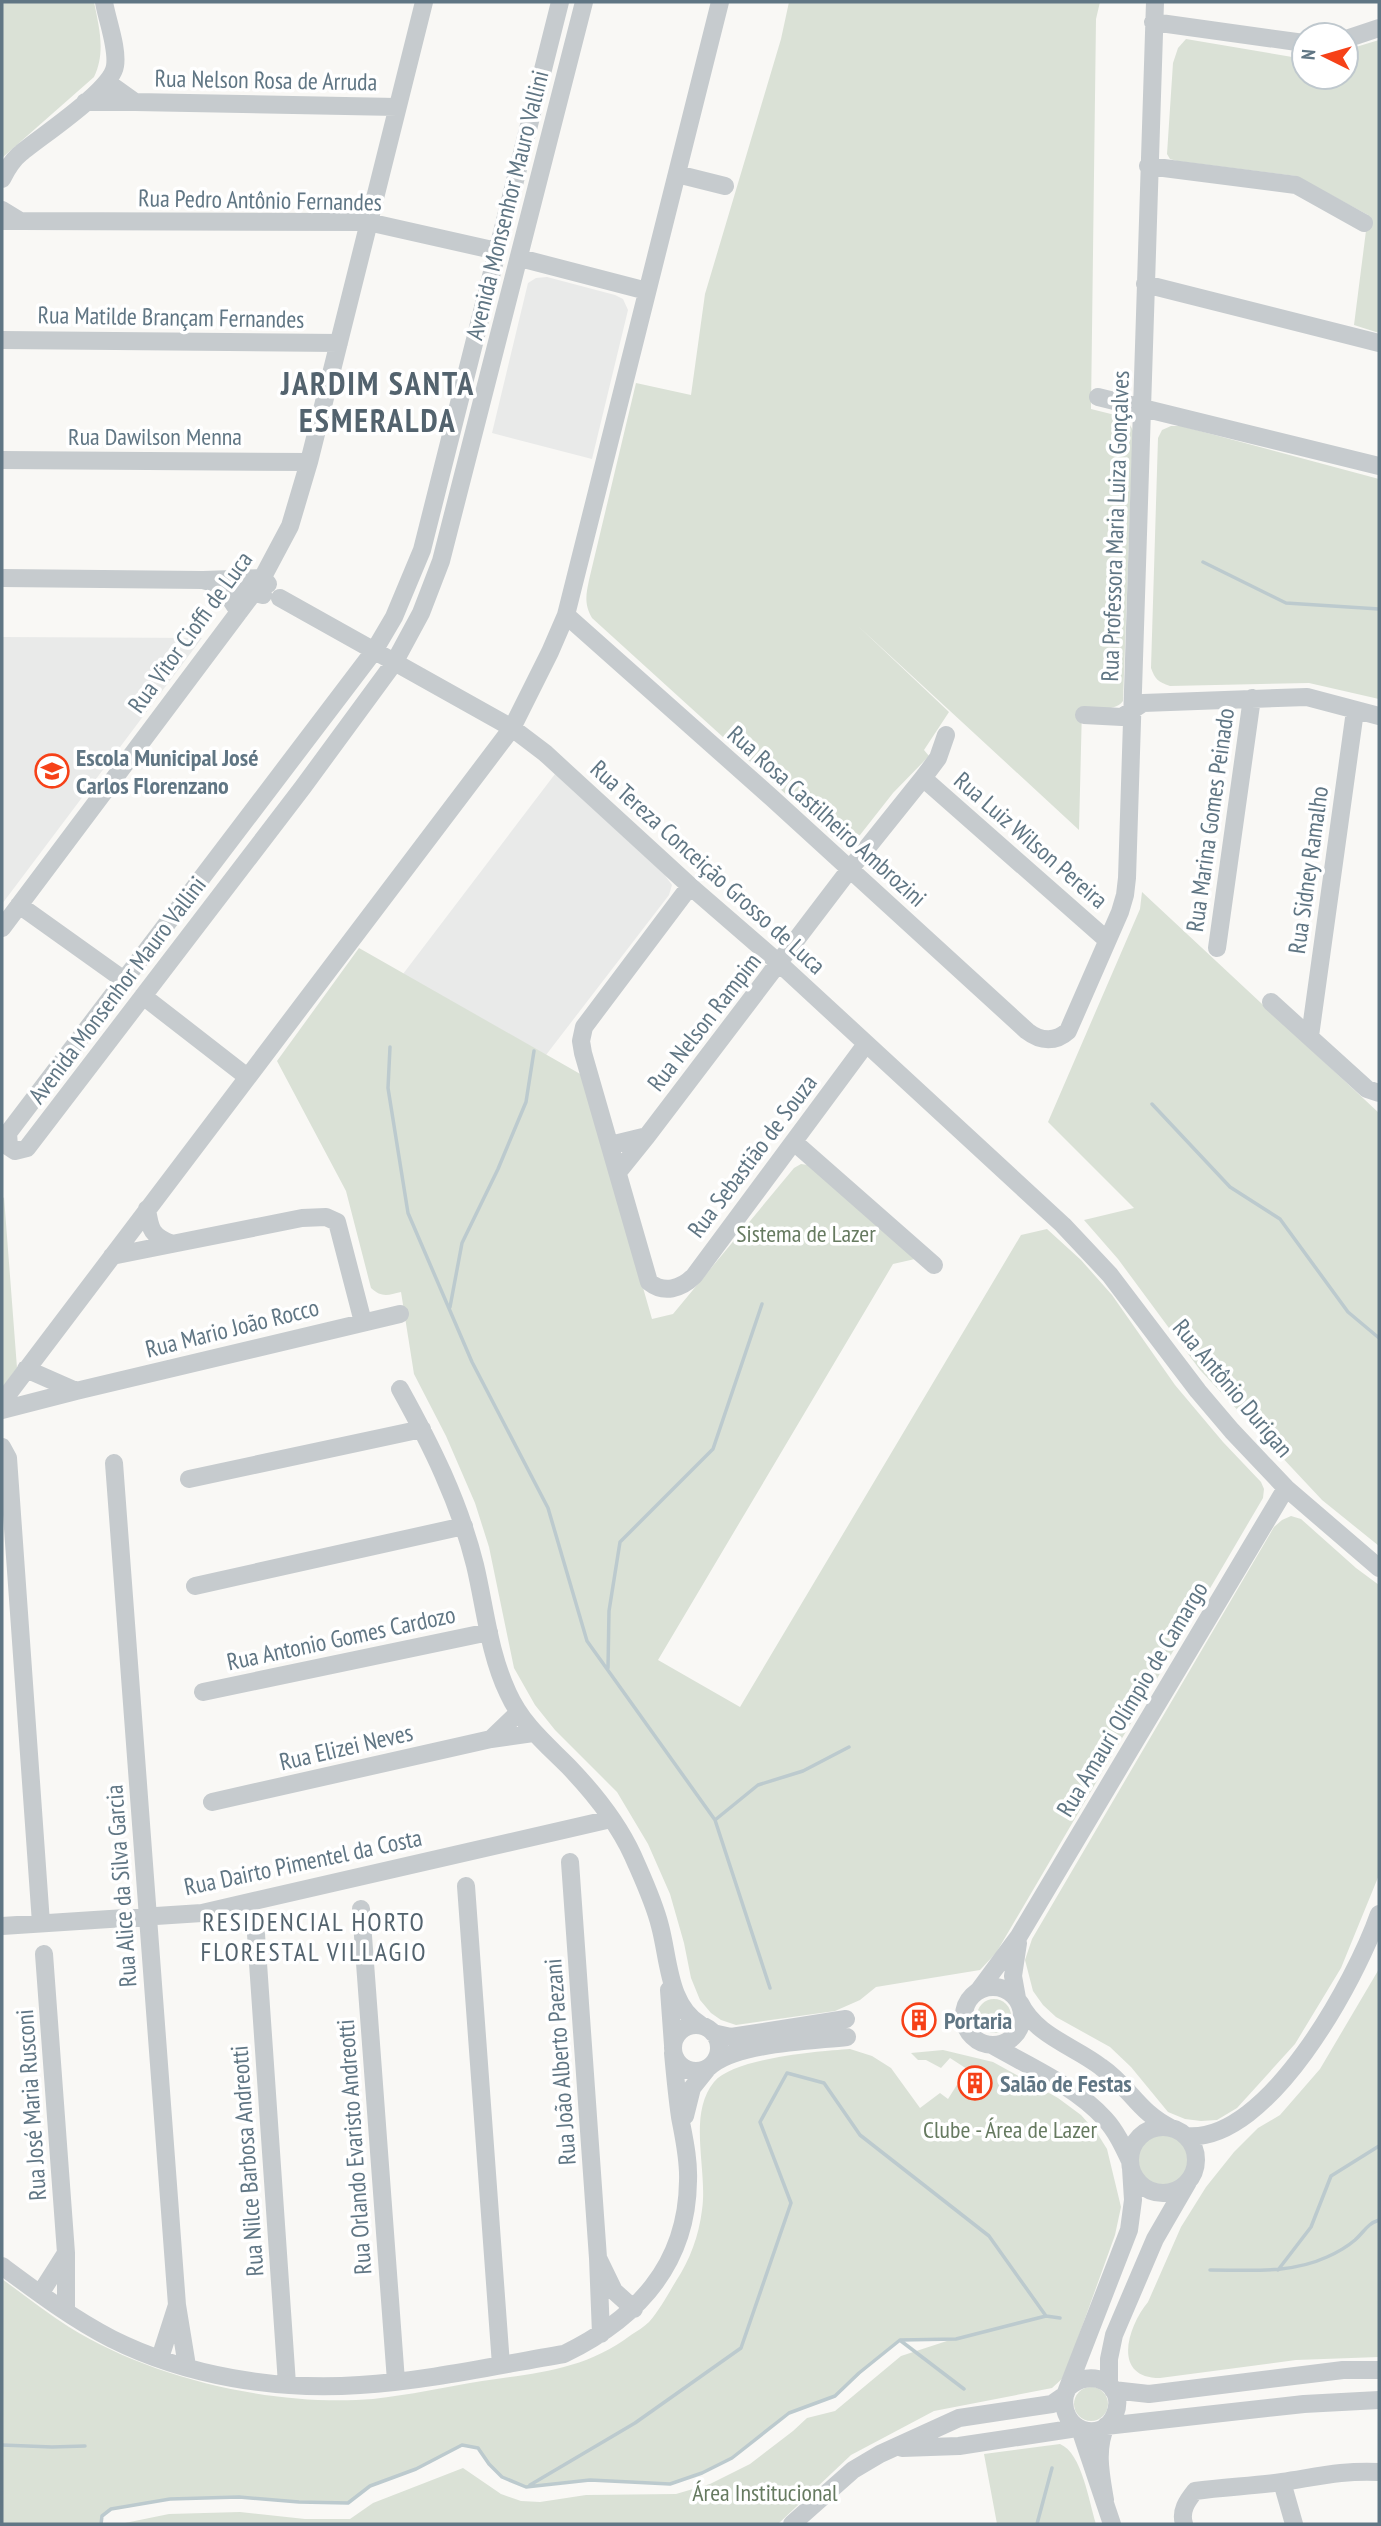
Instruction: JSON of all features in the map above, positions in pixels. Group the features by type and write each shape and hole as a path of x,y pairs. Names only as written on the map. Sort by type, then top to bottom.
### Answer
{"street":[{"path":"2,179 20,154 107,82 115,68 115,57 104,2"},
{"name":"Rua Vitor Cioffi de Luca","path":"2,928 253,594 289,526 309,461 424,2"},
{"name":"Avenida Monsenhor Mauro Vallini","path":"560,2 422,550 394,617 374,651 8,1133 9,1147 15,1151 27,1149 303,787 394,663 421,613 441,561 584,2"},
{"path":"11,1403 22,1374 512,728 566,615 720,2"},
{"name":"Rua Professora Maria Luiza Gonçalves","path":"1061,1037 1074,1021 1125,895 1134,708 1144,408 1144,284 1155,2"},
{"path":"1153,22 1290,41"},
{"path":"1360,34 1379,28"},
{"name":"Rua Nelson Rosa de Arruda","path":"107,82 135,102"},
{"name":"Rua Nelson Rosa de Arruda","path":"85,102 397,107"},
{"path":"1148,166 1296,185 1364,223"},
{"path":"677,174 725,186"},
{"name":"Rua Pedro Antônio Fernandes","path":"2,210 11,221 368,222 497,251"},
{"path":"520,258 647,291"},
{"path":"1144,284 1379,343"},
{"name":"Rua Matilde Brançam Fernandes","path":"2,340 339,343"},
{"path":"1098,397 1379,466"},
{"name":"Rua Dawilson Menna","path":"2,460 309,461"},
{"name":"Rua Tereza Conceição Grosso de Luca","path":"2,578 263,578 280,598 512,728 545,753 780,964 1063,1225"},
{"name":"Rua Tereza Conceição Grosso de Luca","path":"203,579 253,594 280,598"},
{"path":"221,585 239,612"},
{"name":"Rua Rosa Castilheiro Ambrozini","path":"566,615 1027,1031 1040,1038 1061,1037"},
{"path":"1084,715 1122,717 1143,703 1307,696 1379,716"},
{"name":"Rua Marina Gomes Peinado","path":"1217,948 1252,698"},
{"name":"Rua Sidney Ramalho","path":"1310,1035 1355,711"},
{"name":"Rua Nelson Rampim","path":"618,1172 923,778 938,758 946,735"},
{"name":"Rua Luiz Wilson Pereira","path":"923,778 1107,940"},
{"path":"618,1172 583,1054 581,1034 691,886"},
{"path":"19,905 124,980"},
{"path":"143,996 246,1076"},
{"path":"1271,1002 1367,1089 1379,1093"},
{"name":"Rua Sebastião de Souza","path":"618,1172 645,1275 655,1287 671,1289 687,1283 866,1044"},
{"path":"610,1145 647,1136"},
{"path":"794,1143 934,1265"},
{"path":"148,1209 155,1236"},
{"path":"113,1256 302,1218 326,1217 337,1222 363,1322"},
{"name":"Rua Antônio Durigan","path":"1063,1225 1110,1275 1198,1391 1286,1488 1379,1568"},
{"path":"135,1227 172,1244"},
{"name":"Rua Mario João Rocco","path":"2,1410 11,1403 50,1397 400,1314"},
{"path":"22,1374 76,1391"},
{"path":"22,1374 26,1394 50,1397"},
{"path":"400,1389 441,1466 464,1527 499,1673 518,1713 533,1733 587,1787 631,1852 653,1903 682,2008 693,2021 707,2029 719,2046 716,2059 696,2081 689,2097 685,2109 684,2144"},
{"path":"189,1479 422,1429"},
{"path":"2,1447 8,1458 41,1923"},
{"name":"Rua Alice da Silva Garcia","path":"114,1463 177,2305 187,2366"},
{"name":"Rua Amauri Olímpio de Camargo","path":"979,1990 1019,1936 1286,1488"},
{"path":"195,1586 464,1527"},
{"name":"Rua Antonio Gomes Cardozo","path":"203,1692 489,1632"},
{"path":"491,1739 518,1713"},
{"name":"Rua Elizei Neves","path":"212,1802 491,1739 533,1733"},
{"name":"Rua Dairto Pimentel da Costa","path":"2,1926 202,1913 611,1819"},
{"name":"Rua João Alberto Paezani","path":"570,1862 601,2334"},
{"path":"466,1886 501,2365"},
{"name":"Rua Orlando Evaristo Andreotti","path":"361,1909 396,2381"},
{"path":"1379,1914 1357,1965 1312,2043 1257,2106 1236,2123 1207,2134 1158,2127 1140,2136 1132,2147 1130,2164 1133,2200 1129,2230 1067,2391 1064,2410 1071,2423 1092,2431 1106,2426 1379,2400"},
{"name":"Rua Nilce Barbosa Andreotti","path":"256,1934 287,2384"},
{"name":"Rua Amauri Olímpio de Camargo","path":"1018,2001 1013,1976 1019,1936"},
{"name":"Rua José Maria Rusconi","path":"44,1954 66,2253 66,2312"},
{"path":"2,2266 66,2312 113,2339 160,2358 232,2377 287,2384 360,2385 564,2354 601,2334 634,2309 656,2283 680,2234 686,2208 688,2180 673,2049 668,1962"},
{"path":"1105,2500 1100,2455 1102,2433 1115,2414 1109,2359 1114,2335 1155,2239 1188,2182 1194,2171 1196,2159 1193,2146 1179,2132 1143,2110 1102,2067 1037,2026 1025,2014 1018,2001 1002,1988 979,1990 967,2002 964,2021 974,2038 992,2045 1092,2106 1119,2137 1143,2186 1156,2192 1170,2192 1188,2182"},
{"path":"992,2045 1006,2042 1017,2034 1022,2020 1018,2001"},
{"path":"688,2026 707,2029 731,2037 847,2028 740,2051 722,2057 695,2072 684,2068 673,2049 678,2034 688,2026"},
{"path":"40,2294 66,2253"},
{"name":"Rua João Alberto Paezani","path":"598,2258 614,2291 634,2309"},
{"name":"Rua Alice da Silva Garcia","path":"160,2358 177,2305"},
{"path":"1113,2394 1149,2394 1343,2370 1379,2370"},
{"path":"792,2524 853,2470 880,2454 959,2418 1052,2404 1081,2379 1088,2377 1103,2381 1113,2394 1123,2417 1137,2423"},
{"path":"895,2448 959,2446 1079,2428"},
{"path":"1079,2428 1112,2524"},
{"path":"1184,2524 1182,2519 1185,2503 1195,2491 1282,2482 1356,2470 1379,2472"},
{"path":"1282,2482 1294,2524"}],"shaded area":[{"path":"547,277 615,295 623,299 628,310 592,459 492,433 528,283 536,278"},
{"name":"Escola Municipal José Carlos Florenzano","path":"2,637 202,638 2,904"},
{"path":"555,774 664,874 672,885 669,895 546,1055 403,974"}],"green space":[{"path":"2,2 94,2 101,49 94,77 2,158"},
{"path":"789,2 1100,2 1096,19 1091,409 1127,418 1133,431 1123,701 1110,708 1082,708 1079,830 858,626 949,712 924,750 929,756 893,793 860,835 846,842 833,837 592,618 588,608 589,580 636,383 691,395 705,294 781,39"},
{"path":"1186,39 1290,57 1290,91 1360,91 1360,46 1379,40 1379,333 1354,325 1368,215 1296,176 1170,159 1167,154 1173,63 1178,48"},
{"path":"1181,426 1379,479 1379,699 1309,683 1170,686 1156,677 1151,668 1158,438 1162,430"},
{"path":"1142,892 1379,1113 1379,1546 1322,1500 1200,1370 1118,1259 1084,1220 1134,1208 1048,1122 1140,909"},
{"name":"Sistema de Lazer","path":"359,948 582,1075 652,1319 673,1314 794,1168 801,1164 808,1165 915,1259 893,1264 658,1660 740,1707 1021,1235 1047,1229 1081,1260 1112,1295 1175,1385 1261,1482 1264,1489 1263,1498 996,1953 980,1970 876,1987 860,2000 835,2011 736,2025 721,2020 700,2000 691,1978 670,1894 648,1844 617,1792 555,1730 535,1705 514,1668 489,1547 475,1503 446,1436 414,1374 401,1292 389,1295 371,1288 346,1191 277,1061"},
{"path":"4,1197 17,1368 2,1388 2,1200"},
{"path":"1291,1516 1301,1519 1379,1585 1379,1875 1341,1968 1295,2044 1237,2108 1217,2120 1185,2119 1168,2112 1131,2067 1110,2047 1056,2017 1043,2005 1033,1991 1025,1960 1032,1939 1274,1527"},
{"path":"1379,1969 1379,2357 1296,2360 1160,2378 1145,2376 1135,2369 1129,2360 1130,2337 1181,2227 1206,2187 1234,2152 1258,2128 1280,2115 1320,2069"},
{"path":"994,1999 1006,2004 1011,2016 1006,2028 994,2033 982,2028 977,2016 982,2004"},
{"path":"850,2049 872,2056 891,2068 920,2108 940,2093 948,2099 967,2069 950,2058 941,2068 926,2060 918,2060 911,2053 943,2050 993,2062 1058,2098 1081,2115 1107,2149 1121,2207 1115,2235 1064,2377 1052,2388 934,2411 851,2455 778,2524 120,2524 169,2514 240,2512 305,2519 350,2519 373,2503 463,2468 501,2494 521,2501 540,2502 586,2495 676,2494 710,2484 750,2464 807,2418 835,2411 901,2356 953,2339 900,2339 835,2396 789,2413 732,2458 702,2473 670,2484 590,2480 526,2487 502,2477 478,2448 463,2445 416,2469 370,2486 348,2503 239,2497 170,2499 111,2509 102,2516 101,2524 2,2524 2,2279 69,2327 102,2345 176,2375 215,2386 256,2393 335,2400 373,2399 522,2375 578,2363 614,2347 645,2326 660,2308 686,2265 701,2219 703,2194 700,2126 706,2095 714,2082 739,2067 778,2057"},
{"path":"1163,2135 1181,2142 1188,2160 1181,2178 1163,2185 1145,2178 1138,2160 1145,2142"},
{"path":"1091,2387 1103,2392 1108,2404 1103,2416 1091,2421 1079,2416 1074,2404 1079,2392"},
{"path":"1060,2444 1068,2449 1079,2467 1096,2524 997,2524 984,2454"}],"waterway":[{"path":"1203,562 1286,603 1379,609"},
{"path":"390,1047 388,1088 408,1213 472,1362 548,1508 587,1641 715,1820 770,1988"},
{"path":"450,1307 462,1243 498,1169 526,1102 534,1051"},
{"path":"1152,1104 1230,1187 1280,1219 1348,1312 1379,1338"},
{"path":"608,1668 609,1611 620,1542 713,1449 762,1304"},
{"path":"715,1820 758,1785 803,1771 849,1747"},
{"path":"530,2485 635,2423 741,2348 791,2203 760,2122 787,2073 824,2083 860,2135 989,2236 1046,2316"},
{"path":"1278,2270 1311,2227 1331,2176 1379,2146"},
{"path":"1210,2270 1284,2269 1313,2262 1345,2247 1379,2220"},
{"path":"101,2524 102,2516 111,2509 170,2499 239,2497 348,2503 370,2486 416,2469 462,2445 478,2448 502,2477 526,2487 590,2480 670,2484 702,2473 732,2458 789,2413 835,2396 900,2340 956,2339 1046,2316 1060,2318"},
{"path":"901,2341 964,2389"},
{"path":"2,2445 85,2446"},
{"path":"1037,2524 1052,2468"}],"place":[{"name":"Escola Municipal José Carlos Florenzano","path":"52,771"},
{"name":"Portaria","path":"919,2020"},
{"name":"Salão de Festas","path":"975,2083"}],"district":[{"name":"JARDIM SANTA ESMERALDA","path":"378,402"},
{"name":"RESIDENCIAL HORTO FLORESTAL VILLAGIO","path":"314,1936"}],"park label":[{"name":"Clube - Área de Lazer","path":"1010,2129"},
{"name":"Área Institucional","path":"765,2492"}]}
